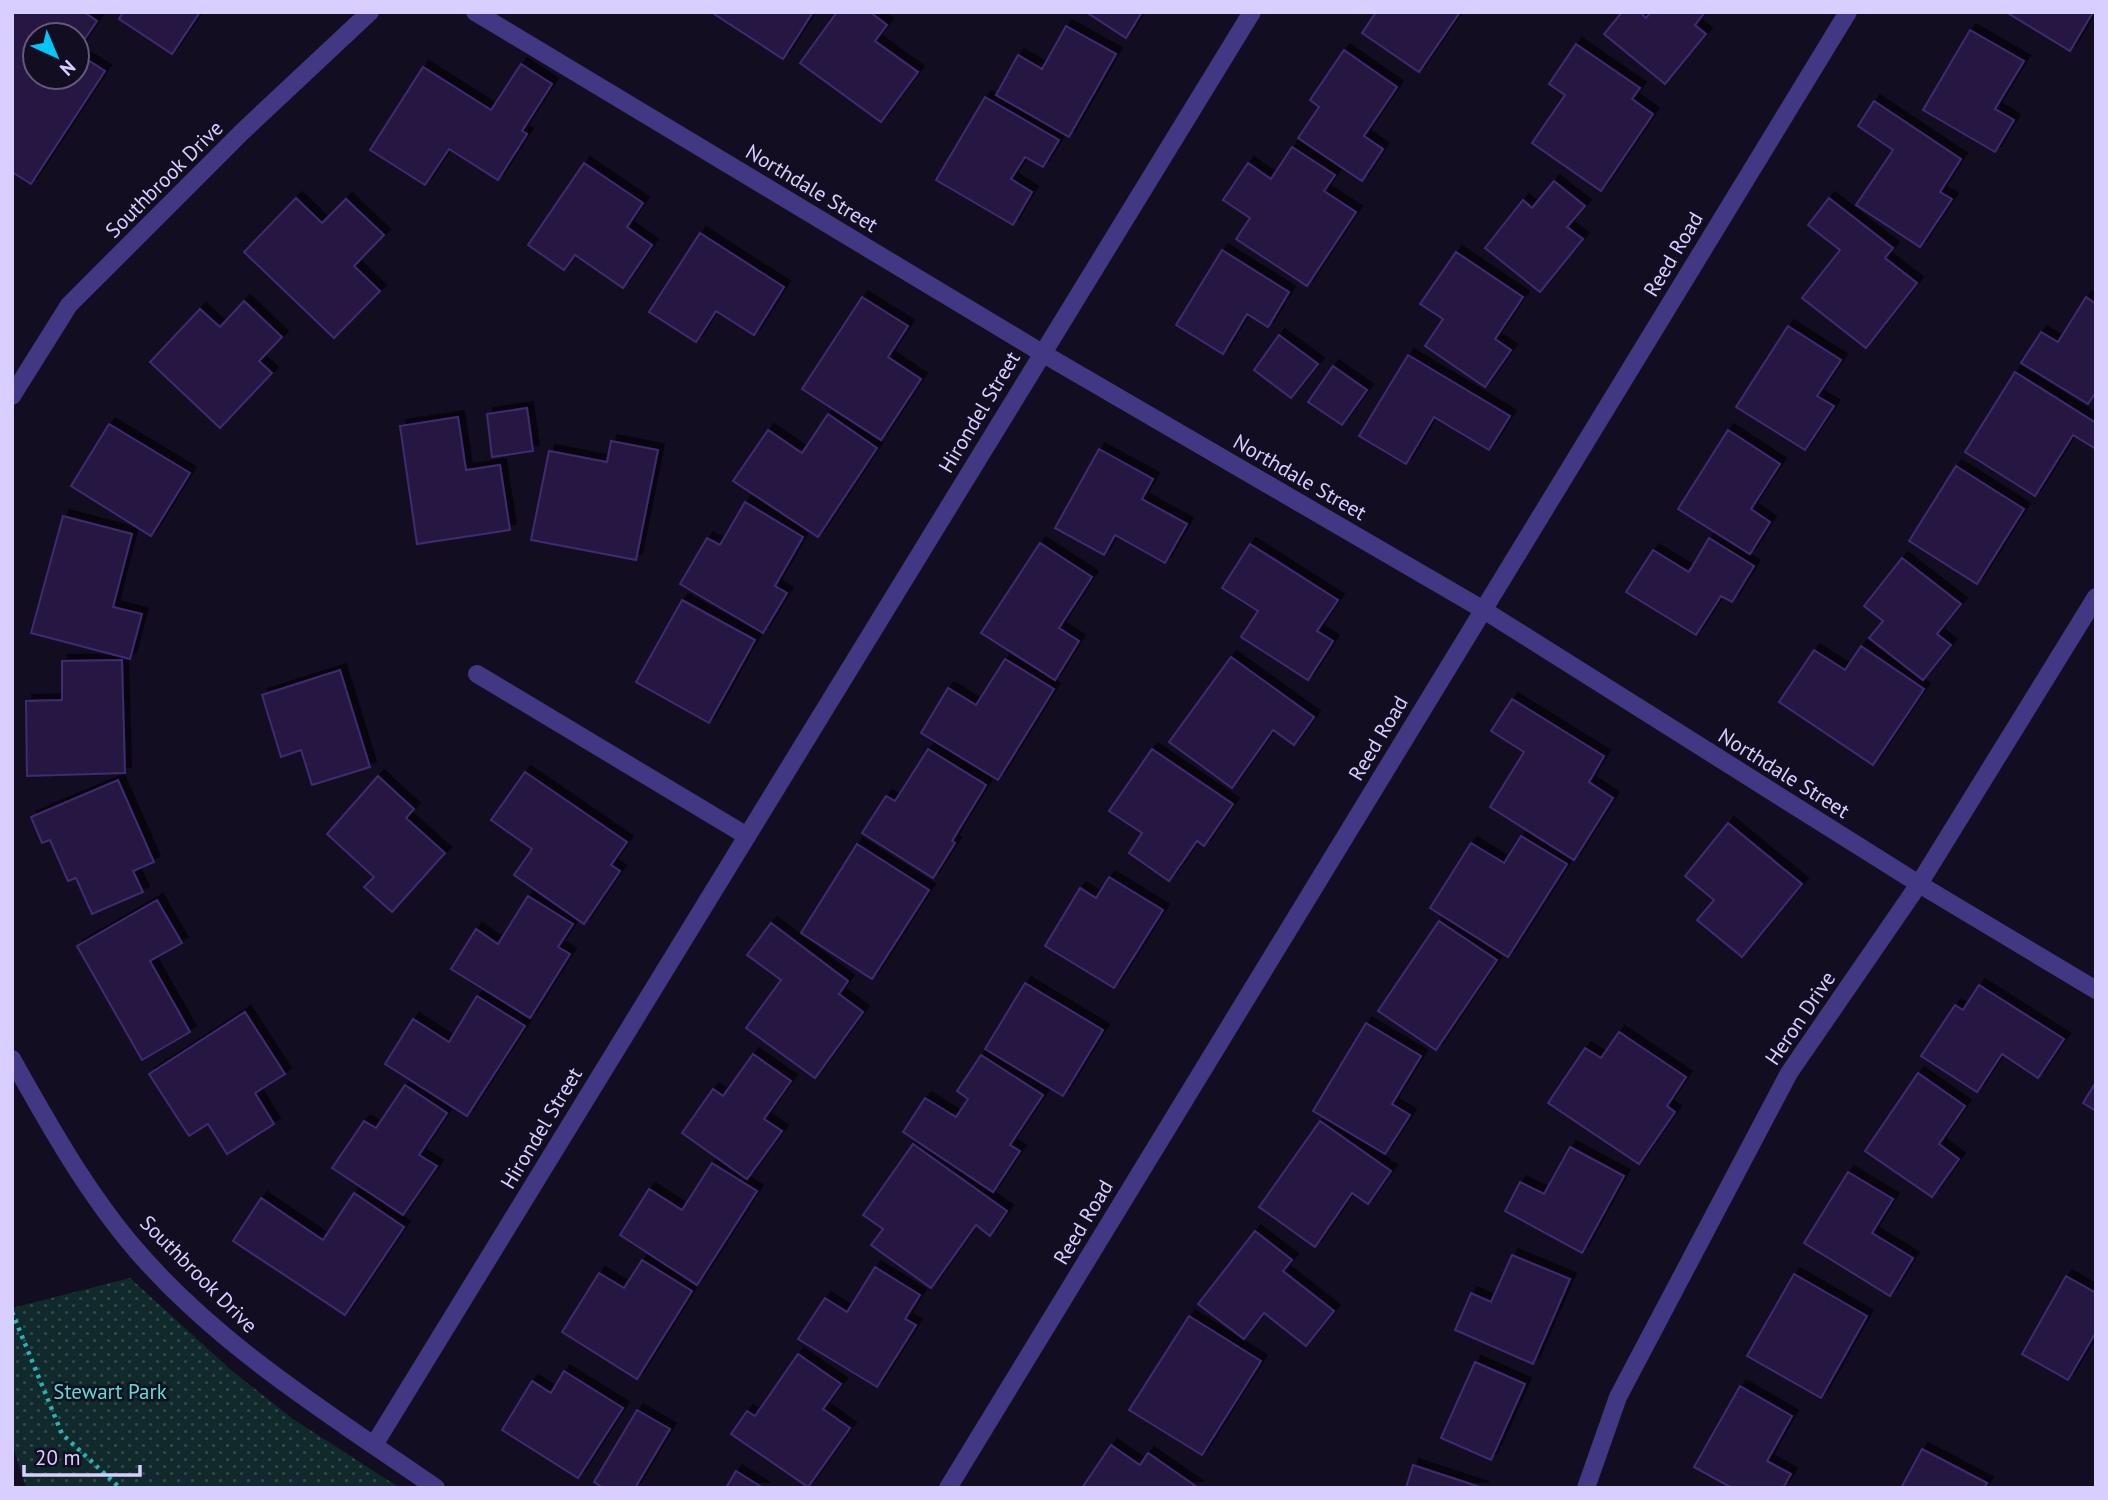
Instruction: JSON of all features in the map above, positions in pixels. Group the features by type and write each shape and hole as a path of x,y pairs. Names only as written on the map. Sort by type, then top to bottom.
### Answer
{"street":[{"name":"Southbrook Drive","path":"12,396 69,305 243,131 370,12"},
{"name":"Northdale Street","path":"475,12 1042,353 1482,609 1919,884 2096,990"},
{"name":"Hirondel Street","path":"374,1445 1252,12"},
{"name":"Reed Road","path":"948,1488 1848,12"},
{"name":"Heron Drive","path":"1586,1488 1618,1397 1789,1073 1919,884 2096,597"},
{"path":"477,674 747,836"},
{"name":"Southbrook Drive","path":"12,1059 66,1155 137,1251 206,1319 273,1377 436,1488"}],"path":[{"path":"12,1312 62,1434 120,1488"}],"green space":[{"name":"Stewart Park","path":"130,1278 231,1370 293,1419 400,1488 26,1488 12,1443 12,1308"}],"building":[{"path":"12,12 84,12 97,21 91,30 91,21 21,21 21,91 91,91 91,62 105,71 31,184 12,172"},
{"path":"123,12 200,12 172,54 119,19"},
{"path":"711,12 813,12 783,59"},
{"path":"837,12 870,12 887,25 875,41 918,72 881,122 800,63"},
{"path":"1086,12 1142,12 1126,38"},
{"path":"1376,12 1460,12 1419,72 1362,33"},
{"path":"1622,12 1640,12 1646,18 1651,12 1705,12 1695,25 1706,34 1665,84 1604,34"},
{"path":"2006,12 2093,12 2070,51"},
{"path":"1066,26 1116,54 1069,137 996,95 1018,55 1042,69"},
{"path":"1970,30 2024,61 1995,109 2014,120 1995,152 1923,110"},
{"path":"1576,44 1640,88 1632,99 1653,114 1601,191 1532,143 1565,95 1549,84"},
{"path":"1344,50 1397,87 1364,136 1383,149 1362,181 1298,138 1319,107 1310,100"},
{"path":"521,64 552,84 522,131 527,134 498,180 449,149 425,185 370,150 423,67 491,110"},
{"path":"985,97 1059,140 1043,167 1025,157 1011,179 1032,192 1013,225 936,180"},
{"path":"1874,101 1961,159 1940,192 1952,199 1920,247 1856,205 1893,150 1858,126"},
{"path":"1292,147 1335,175 1324,191 1356,212 1307,286 1236,239 1250,218 1223,200 1248,163 1271,179"},
{"path":"584,163 643,203 627,227 652,245 623,288 575,255 564,270 528,245"},
{"path":"1554,181 1585,206 1567,227 1583,239 1540,292 1485,248 1523,200 1532,208"},
{"path":"296,198 322,223 346,199 384,235 354,266 380,291 334,338 244,252"},
{"path":"1829,198 1893,248 1885,258 1917,283 1866,348 1802,298 1840,250 1808,225"},
{"path":"700,233 784,287 754,335 716,311 696,342 649,312"},
{"path":"1222,250 1289,292 1268,327 1247,314 1223,354 1176,325"},
{"path":"1456,252 1523,297 1495,339 1511,350 1485,387 1425,346 1443,319 1420,304"},
{"path":"862,297 908,326 888,357 921,379 881,440 802,389"},
{"path":"2086,297 2096,304 2096,392 2088,404 2021,363 2041,332 2058,342"},
{"path":"244,301 282,337 259,361 272,373 220,428 150,362 200,309 220,327"},
{"path":"1788,326 1841,360 1817,396 1834,406 1805,450 1736,407"},
{"path":"1279,335 1318,364 1291,398 1254,370"},
{"path":"1408,355 1510,416 1489,450 1434,417 1406,464 1359,436"},
{"path":"1333,366 1367,390 1342,425 1308,402"},
{"path":"2015,372 2096,423 2096,449 2073,435 2035,496 1965,452"},
{"path":"527,408 533,451 492,457 487,414"},
{"path":"828,414 877,448 818,537 733,481 768,430 802,453"},
{"path":"458,417 466,470 500,465 510,530 417,544 400,426"},
{"path":"109,424 190,473 151,536 71,486"},
{"path":"1728,430 1780,464 1751,509 1770,522 1750,554 1678,509"},
{"path":"611,441 658,450 636,560 531,540 549,451 607,462"},
{"path":"1099,449 1153,479 1142,499 1187,524 1165,563 1115,535 1104,555 1055,528"},
{"path":"1956,466 2024,509 1977,584 1909,541"},
{"path":"745,502 803,537 775,586 787,593 763,633 680,584 707,538 720,545"},
{"path":"63,516 132,534 113,607 142,614 130,659 31,633"},
{"path":"1709,538 1754,566 1732,602 1721,596 1696,635 1626,592 1653,550 1689,572"},
{"path":"1040,543 1092,577 1059,628 1079,641 1055,680 981,633"},
{"path":"1250,544 1338,600 1317,631 1333,641 1308,680 1241,637 1258,611 1222,588"},
{"path":"1902,558 1961,604 1937,634 1951,645 1923,680 1869,638 1883,621 1864,606"},
{"path":"682,600 755,640 709,723 636,682"},
{"path":"1861,646 1924,689 1873,765 1779,702 1814,650 1845,670"},
{"path":"1231,657 1314,717 1294,745 1273,730 1232,788 1169,742"},
{"path":"1005,659 1054,689 998,780 921,733 948,688 976,705"},
{"path":"122,660 125,773 27,776 26,701 62,700 62,661"},
{"path":"340,670 370,767 312,785 301,750 281,757 262,695"},
{"path":"1512,699 1604,756 1589,782 1613,798 1574,860 1490,807 1524,752 1491,731"},
{"path":"928,749 986,785 933,878 862,833 886,796 895,801"},
{"path":"1152,749 1233,804 1204,846 1197,841 1169,881 1129,853 1142,833 1109,811"},
{"path":"525,772 627,842 611,865 620,871 584,924 514,875 532,849 491,820"},
{"path":"378,776 414,809 406,818 445,853 392,912 364,887 374,877 327,834"},
{"path":"118,780 154,862 133,871 143,892 92,914 76,878 68,881 50,840 42,843 31,817"},
{"path":"1728,823 1802,884 1742,957 1697,920 1714,900 1685,876"},
{"path":"1521,836 1567,864 1508,957 1430,908 1471,843 1504,863"},
{"path":"857,844 929,890 872,979 801,933"},
{"path":"1109,877 1163,910 1114,988 1045,946 1080,888 1096,898"},
{"path":"528,896 573,924 558,947 570,954 530,1018 451,969 476,929 498,944"},
{"path":"157,900 182,943 150,961 190,1032 142,1060 77,946"},
{"path":"1439,921 1497,960 1436,1050 1378,1011"},
{"path":"771,923 848,981 839,994 863,1012 815,1078 746,1028 781,980 747,955"},
{"path":"1025,983 1103,1030 1063,1096 985,1049"},
{"path":"1979,985 2064,1039 2038,1078 2002,1054 1977,1092 1921,1056 1955,1005 1963,1010"},
{"path":"477,996 525,1026 467,1116 385,1064 413,1019 449,1042"},
{"path":"245,1012 285,1074 255,1093 274,1124 227,1154 208,1124 189,1136 149,1074"},
{"path":"1366,1023 1421,1056 1392,1104 1410,1115 1385,1154 1313,1111"},
{"path":"1619,1032 1686,1077 1667,1106 1675,1112 1639,1164 1548,1103 1585,1048 1601,1058"},
{"path":"753,1054 791,1081 764,1119 782,1131 747,1179 682,1133 713,1089 723,1096"},
{"path":"981,1055 1043,1095 1010,1145 1020,1151 993,1192 903,1132 925,1098 956,1117 968,1099 957,1091"},
{"path":"1918,1073 1965,1106 1939,1144 1959,1159 1932,1197 1865,1151"},
{"path":"2096,1082 2096,1111 2083,1103"},
{"path":"405,1085 447,1113 419,1155 437,1166 403,1215 332,1168 364,1121 376,1128"},
{"path":"1320,1121 1391,1171 1368,1204 1352,1193 1315,1247 1259,1207"},
{"path":"913,1144 1007,1211 990,1236 976,1225 931,1288 871,1245 883,1229 863,1215"},
{"path":"1570,1147 1624,1176 1582,1253 1505,1211 1520,1182 1544,1194"},
{"path":"712,1163 757,1191 697,1285 620,1235 649,1189 682,1210"},
{"path":"1848,1172 1893,1199 1872,1233 1913,1258 1890,1296 1804,1243"},
{"path":"354,1193 404,1227 345,1315 233,1241 261,1198 323,1240"},
{"path":"1255,1231 1292,1260 1283,1271 1334,1311 1306,1346 1264,1313 1244,1339 1198,1304"},
{"path":"1512,1255 1570,1279 1533,1364 1455,1330 1471,1293 1491,1302"},
{"path":"642,1260 692,1291 637,1379 562,1332 599,1273 624,1288"},
{"path":"875,1267 920,1295 905,1319 916,1325 877,1387 798,1339 825,1298 847,1312"},
{"path":"1794,1274 1867,1316 1821,1398 1747,1356"},
{"path":"2066,1276 2096,1293 2096,1332 2068,1380 2022,1354"},
{"path":"1189,1316 1261,1361 1202,1455 1129,1410"},
{"path":"798,1354 841,1384 823,1409 850,1428 808,1487 731,1434 747,1411 755,1416"},
{"path":"1475,1362 1525,1384 1491,1460 1441,1438"},
{"path":"564,1371 623,1408 578,1478 502,1430 532,1381 551,1393"},
{"path":"1740,1386 1792,1416 1767,1461 1791,1474 1783,1488 1732,1488 1694,1467"},
{"path":"637,1410 670,1429 635,1488 603,1488 594,1482"},
{"path":"1111,1445 1140,1465 1148,1453 1197,1487 1082,1488"},
{"path":"1922,1449 1987,1483 1984,1488 1901,1488"},
{"path":"1413,1465 1483,1488 1406,1488"},
{"path":"736,1471 763,1488 726,1488"}]}
